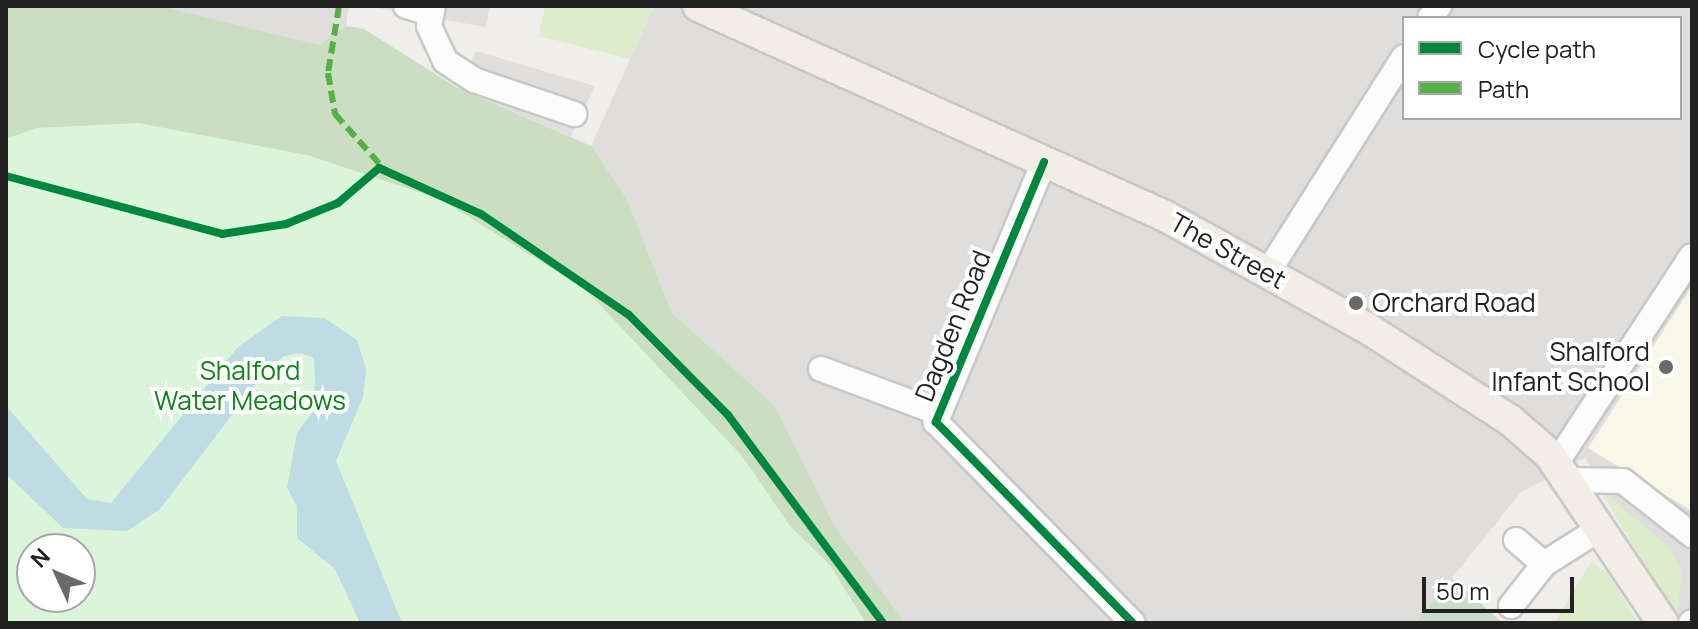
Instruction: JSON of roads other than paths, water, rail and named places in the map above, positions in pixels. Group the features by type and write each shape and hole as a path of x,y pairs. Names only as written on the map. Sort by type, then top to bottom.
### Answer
{"main road":[{"name":"The Street","path":"698,6 1044,162 1268,272 1510,420 1564,471 1663,623"}],"street":[{"path":"406,6 432,10 429,26 445,61 474,80 574,114"},
{"path":"1268,272 1402,60"},
{"name":"Dagden Road","path":"1044,162 937,412 949,443 1133,623"},
{"path":"1692,256 1564,471 1623,481 1692,535"},
{"path":"821,369 937,412"},
{"path":"1511,606 1544,564 1601,528"},
{"path":"1516,540 1544,564"}],"water":[{"path":"282,316 324,318 357,340 366,369 363,397 336,461 402,623 360,623 335,569 297,538 297,506 287,488 297,433 313,411 315,381 314,358 301,353 284,356 262,376 160,509 127,531 63,528 6,474 6,406 87,499 111,503 238,347"}],"place":[{"name":"Orchard Road","path":"1356,303"},
{"name":"Shalford Infant School","path":"1666,367"}],"park label":[{"name":"Shalford Water Meadows","path":"250,386"}]}
